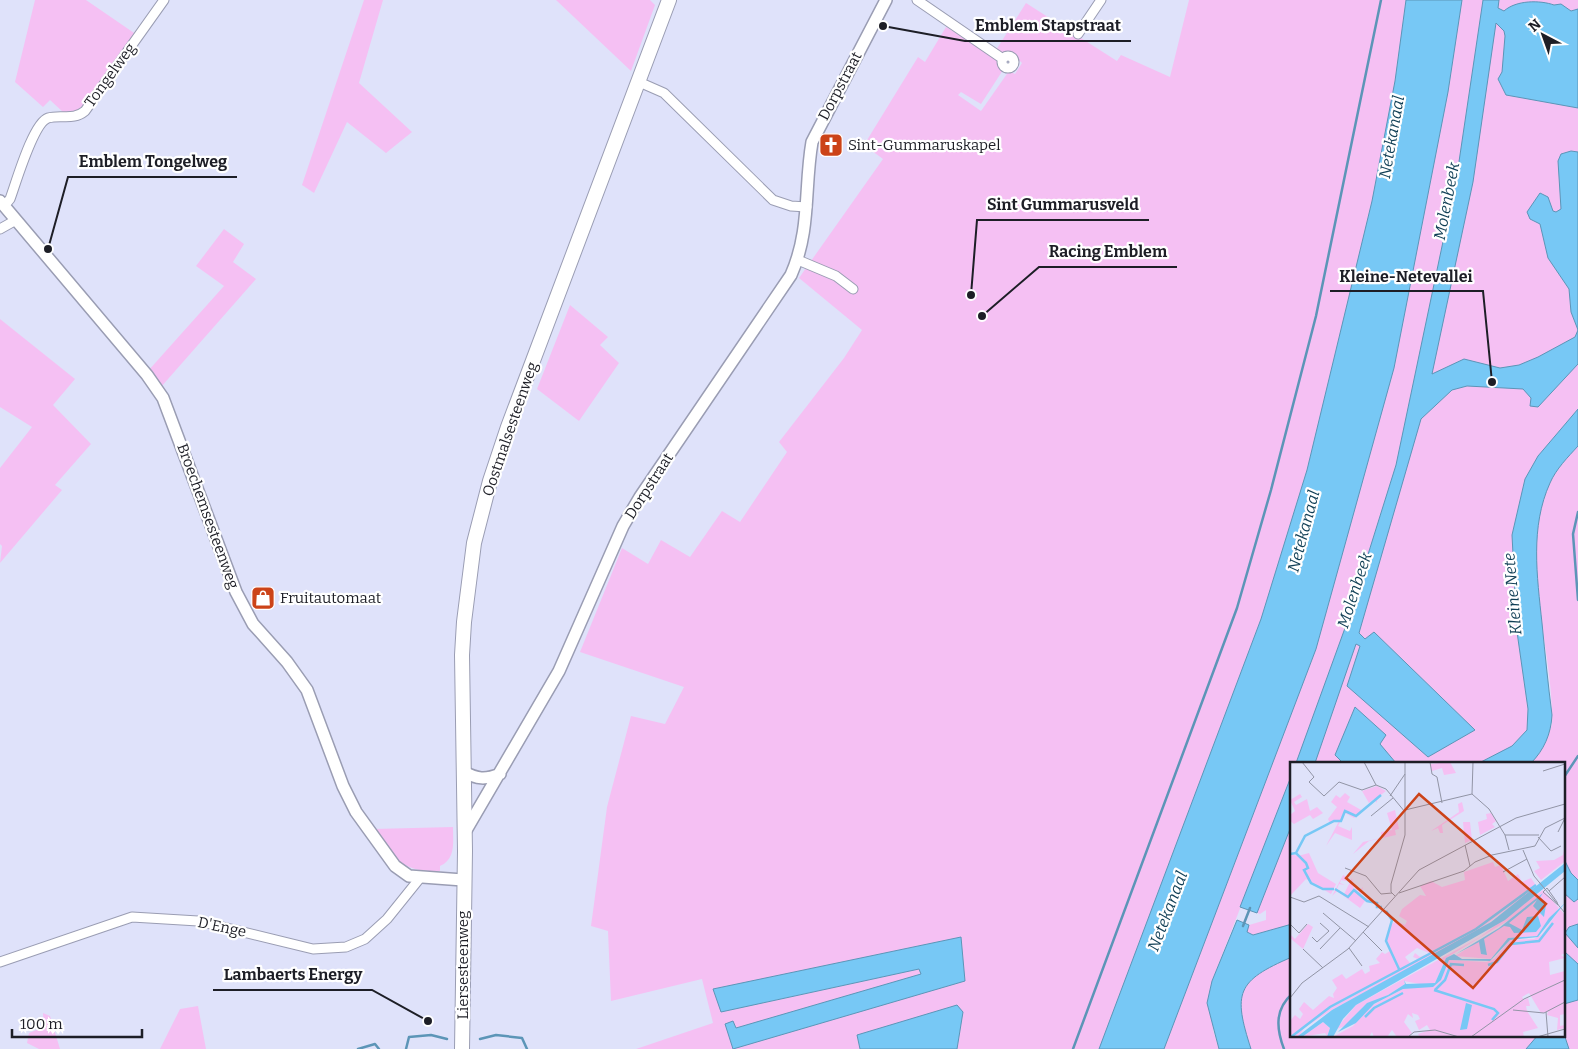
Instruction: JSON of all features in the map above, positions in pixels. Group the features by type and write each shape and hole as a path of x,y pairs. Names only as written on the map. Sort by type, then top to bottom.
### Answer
{"main road":[{"name":"Oostmalsesteenweg","path":"463,880 465,832 464,622 467,586 483,508 508,428 670,0"},
{"name":"Liersesteenweg","path":"462,1049 463,880"}],"street":[{"name":"Tongelweg","path":"2,203 10,199 37,128 46,119 57,116 71,118 85,111 164,0"},
{"name":"Dorpstraat","path":"465,832 559,671 623,526 640,498 784,287 798,260 806,229 809,159 812,142 886,0"},
{"path":"917,0 1003,59"},
{"path":"1078,34 1101,0"},
{"path":"639,82 664,92 773,200 791,206 807,207"},
{"name":"Broechemsesteenweg","path":"2,203 147,375 163,398 236,592 248,616 260,633 287,662 307,690 343,786 356,812 396,866 409,876 463,880"},
{"path":"0,229 16,220"},
{"path":"798,260 836,276 853,289"},
{"path":"464,772 476,778 488,778 500,774"},
{"path":"464,787 492,784"},
{"name":"D'Enge","path":"0,962 132,918 198,921 313,949 346,947 365,939 387,919 420,878"}],"shaded area":[{"path":"35,0 86,0 137,35 85,103 73,115 63,112 50,100 43,107 15,82"},
{"path":"364,0 383,0 359,83 412,132 386,153 347,122 314,193 302,185"},
{"path":"556,0 650,0 655,5 631,71"},
{"path":"1189,0 1406,0 1395,81 1372,201 1307,470 1261,619 1099,1049 957,1049 963,1012 857,1035 860,1049 733,1049 636,1049 713,1023 702,979 611,1001 608,931 591,926 607,807 631,716 665,724 684,687 580,652 622,548 648,564 661,540 690,557 722,511 740,522 787,452 779,442 844,358 862,330 799,278 883,159 864,145 918,57 925,62 946,27 1000,60 1003,70 981,104 961,92 958,95 981,111 1009,71 1015,74 1022,63 1011,52 1003,53 996,50 1026,3 1117,61 1121,55 1170,77","holes":["961,937 964,981 733,1049 736,1028 921,974 919,969 722,1012 714,989"]},
{"path":"1462,0 1483,0 1457,175 1396,465 1345,628 1302,749 1296,762 1290,762 1290,779 1212,981 1213,1030 1219,1049 1164,1049 1316,649 1394,368 1448,92"},
{"path":"1491,0 1578,0 1578,409 1538,456 1525,479 1512,535 1517,632 1528,709 1527,730 1512,746 1481,762 1306,762 1403,466"},
{"path":"224,229 244,244 233,262 256,279 161,387 148,371 224,286 196,266"},
{"path":"570,305 608,337 600,345 619,363 579,421 537,389"},
{"path":"0,319 75,379 53,405 91,444 55,485 62,490 0,563 2,546 0,544 0,468 32,427 0,407"},
{"path":"1578,446 1578,1049 1251,1049 1242,1014 1241,1002 1244,991 1259,974 1290,958 1290,1036 1566,1036 1566,762 1532,762 1544,746 1552,724 1548,664 1536,571 1536,541 1540,511 1550,482"},
{"path":"1290,804 1290,925 1253,935 1246,932 1249,925 1266,920 1266,910 1260,914 1249,910"},
{"path":"453,827 451,855 440,866 440,871 416,869 400,862 393,856 373,829"},
{"path":"198,1006 206,1049 160,1049 180,1009"},
{"path":"43,1013 50,1016 60,1049 39,1049 27,1043 29,1033 44,1027"}],"water":[{"name":"Netekanaal","path":"1406,0 1462,0 1448,92 1394,368 1316,649 1164,1049 1099,1049 1261,619 1307,470 1372,201 1395,81"},
{"path":"1483,0 1499,0 1498,8 1504,11 1509,7 1528,2 1561,4 1571,11 1578,9 1578,108 1506,95 1498,79 1502,72 1505,36 1504,31 1496,23 1473,182 1432,374 1464,359 1500,368 1519,365 1575,337 1578,330 1578,364 1538,407 1530,406 1531,398 1523,389 1467,386 1452,390 1421,419 1359,633 1365,639 1374,632 1475,730 1428,757 1347,686 1360,646 1356,644 1315,762 1296,762 1345,628 1396,465 1457,175"},
{"path":"1571,151 1578,152 1578,330 1571,312 1569,289 1548,258 1540,224 1530,219 1527,212 1540,193 1548,197 1553,211 1556,212 1561,209 1558,161 1561,154"},
{"path":"1578,409 1578,446 1559,468 1550,483 1544,500 1537,534 1538,587 1552,715 1548,735 1543,747 1532,762 1481,762 1512,746 1527,730 1528,709 1517,632 1512,535 1525,479 1538,456"},
{"path":"1355,707 1386,735 1380,744 1395,762 1342,762 1335,755"},
{"path":"1290,779 1290,829 1257,913 1240,907"},
{"path":"1566,863 1571,873 1578,880 1578,899 1574,902 1566,895"},
{"path":"1237,920 1249,925 1247,932 1253,935 1290,925 1290,958 1259,974 1244,991 1241,1002 1242,1014 1251,1049 1219,1049 1207,1003 1212,981"},
{"path":"1578,924 1578,948 1566,934 1569,927"},
{"path":"961,937 965,981 733,1049 725,1024 733,1021 736,1028 921,974 919,969 721,1012 713,989"},
{"path":"1566,953 1578,964 1578,1000 1566,1003"},
{"path":"957,1005 963,1012 957,1049 860,1049 857,1035"},
{"path":"1537,1036 1565,1036 1569,1049 1526,1049"}],"waterway":[{"path":"1073,1049 1237,608 1271,490 1316,316 1381,0"},
{"path":"1578,512 1573,534 1578,600"},
{"path":"1566,774 1578,756"},
{"name":"Molenbeek","path":"1243,926 1250,908"},
{"path":"1284,1049 1279,1034 1279,1019 1282,1006 1290,996"},
{"path":"406,1049 409,1037 431,1035 447,1039"},
{"path":"480,1039 496,1035 522,1038 527,1049"},
{"path":"358,1049 375,1044 379,1049"}],"place":[{"name":"Emblem Stapstraat","path":"883,26"},
{"name":"Sint-Gummaruskapel","path":"831,145"},
{"name":"Emblem Tongelweg","path":"48,249"},
{"name":"Sint Gummarusveld","path":"971,295"},
{"name":"Racing Emblem","path":"982,316"},
{"name":"Kleine-Netevallei","path":"1492,382"},
{"name":"Fruitautomaat","path":"263,598"},
{"name":"Lambaerts Energy","path":"428,1021"}],"water label":[{"name":"Kleine Nete","path":"1512,594"}]}
